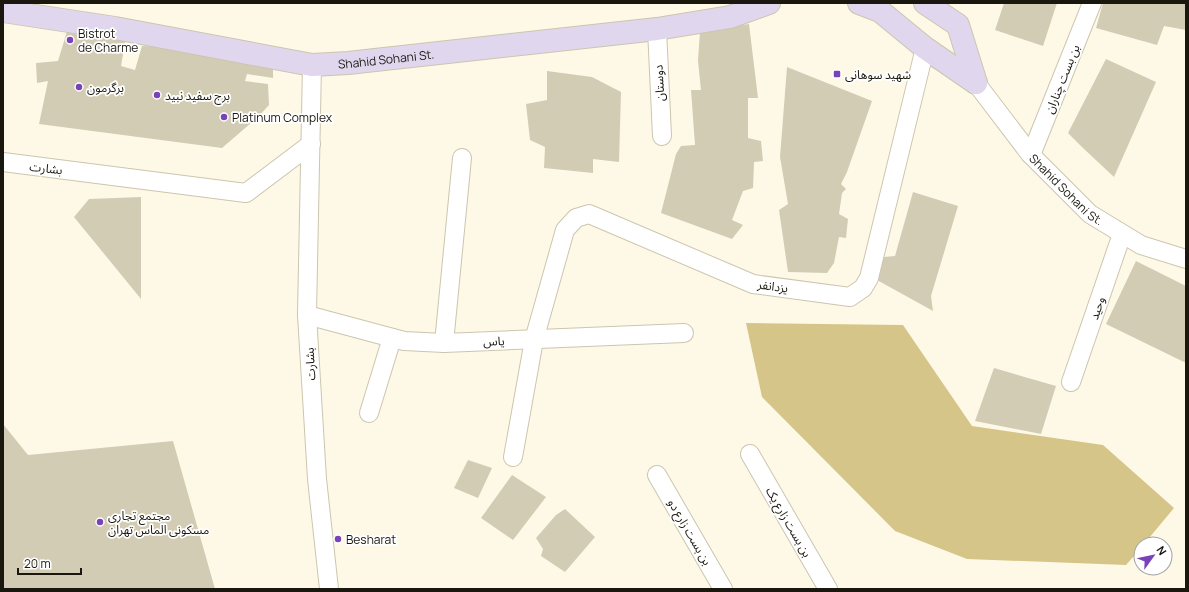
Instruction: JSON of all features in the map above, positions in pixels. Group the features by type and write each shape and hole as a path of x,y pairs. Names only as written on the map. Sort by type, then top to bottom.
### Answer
{"main road":[{"name":"Shahid Sohani St.","path":"3,11 115,28 312,65 356,62 657,29 730,17 769,3"},
{"name":"Shahid Sohani St.","path":"859,3 880,10 926,48 976,83"},
{"name":"Shahid Sohani St.","path":"925,3 958,25 976,83"}],"street":[{"name":"بن بست چناران","path":"1031,155 1092,3"},
{"name":"دوستان","path":"657,29 662,136"},
{"name":"یزدانفر","path":"513,457 534,340 565,230 576,218 589,214 753,284 850,297 863,288 869,278 926,48"},
{"name":"بشارت","path":"312,65 307,314 317,479 330,587"},
{"name":"Shahid Sohani St.","path":"976,83 1031,155 1090,214 1141,245 1186,259"},
{"name":"بشارت","path":"3,162 246,193 311,144"},
{"path":"444,344 462,158"},
{"name":"وحید","path":"1071,382 1122,234"},
{"name":"یاس","path":"307,314 404,341 444,344 684,333"},
{"path":"369,413 392,338"},
{"name":"بن بست زارع یک","path":"750,454 828,589"},
{"name":"بن بست زارع دو","path":"657,475 723,589"}],"shaded area":[{"path":"746,323 903,325 972,426 1103,445 1174,508 1151,536 1133,536 1133,557 1126,565 967,559 895,531 762,397"}],"building":[{"path":"1004,3 1057,3 1043,46 995,30"},
{"path":"1103,3 1186,3 1186,30 1164,26 1157,45 1096,28"},
{"path":"749,24 758,98 748,98 748,138 761,141 763,161 754,162 753,188 743,191 732,220 743,225 732,239 661,213 676,154 681,146 695,145 691,90 701,90 698,61 700,31"},
{"name":"برج سفید نبید","path":"68,28 126,37 121,66 135,70 142,46 273,52 273,78 247,74 245,81 268,84 269,105 258,117 222,148 39,124 48,81 37,83 36,63 58,61"},
{"path":"1106,59 1156,82 1114,177 1068,133"},
{"path":"787,67 872,101 847,172 841,184 846,189 842,193 839,214 848,219 846,238 839,237 834,263 827,273 788,272 779,210 788,204 780,157"},
{"path":"547,71 592,77 621,92 619,162 593,159 593,173 544,168 545,147 530,140 526,104 547,100"},
{"path":"913,192 958,206 931,296 933,311 877,280 884,257 895,256"},
{"path":"141,197 141,299 74,217 89,199"},
{"path":"1136,261 1186,286 1186,363 1106,324"},
{"path":"994,368 1056,386 1041,434 975,421"},
{"name":"مجتمع تجاری مسکونی الماس تهران","path":"3,424 28,455 173,441 215,589 3,589"},
{"path":"468,460 492,468 478,498 454,488"},
{"path":"512,475 546,497 513,540 481,518"},
{"path":"565,509 595,537 565,572 541,556 543,549 536,538 556,515"}],"place":[{"name":"Bistrot de Charme","path":"70,40"},
{"name":"شهید سوهانی","path":"837,74"},
{"name":"برگرمون","path":"79,87"},
{"name":"برج سفید نبید","path":"157,95"},
{"name":"Platinum Complex","path":"224,117"},
{"name":"مجتمع تجاری مسکونی الماس تهران","path":"100,522"},
{"name":"Besharat","path":"338,539"}]}
